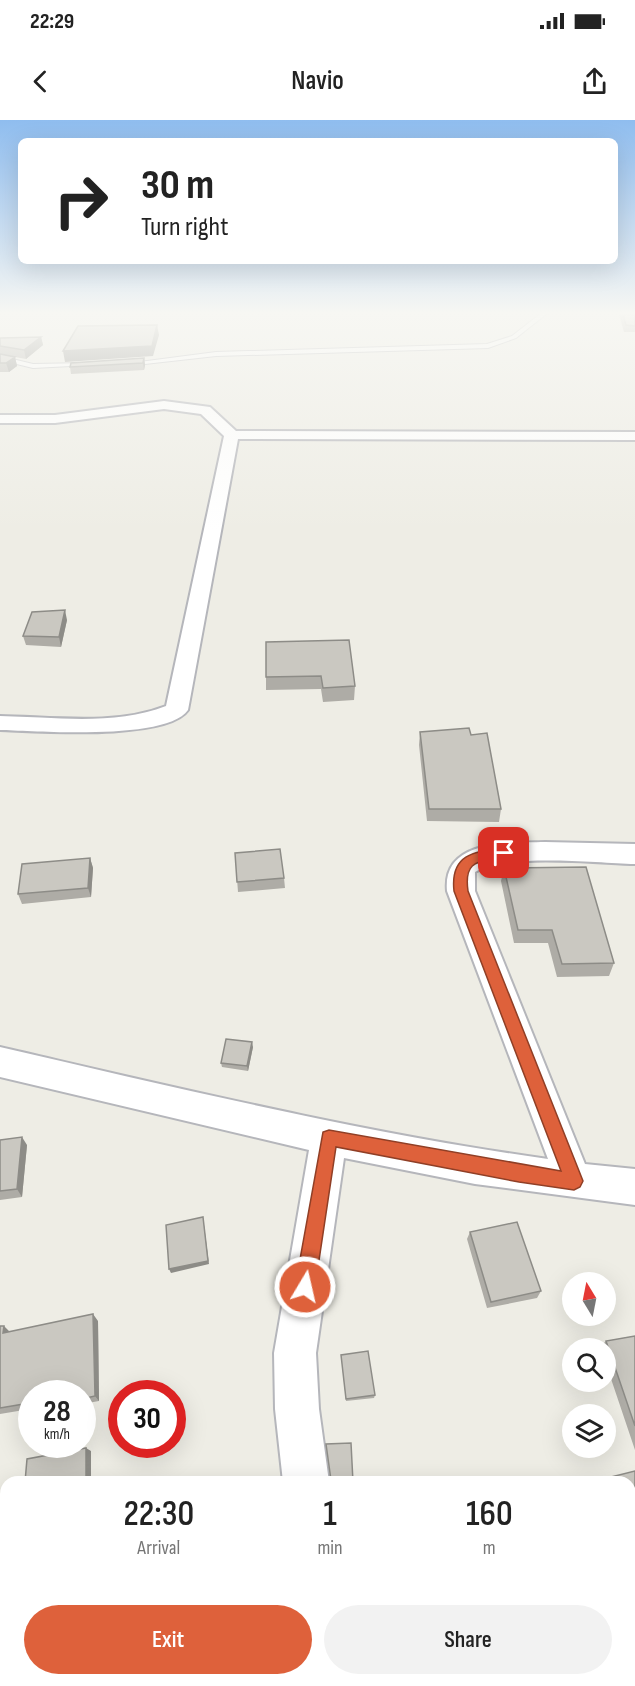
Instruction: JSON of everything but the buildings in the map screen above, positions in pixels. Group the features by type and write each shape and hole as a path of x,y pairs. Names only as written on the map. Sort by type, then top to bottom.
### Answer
{"street":[{"path":"0,419 54,419 164,405 205,410 232,435 635,435"},
{"path":"0,723 135,723 159,719 177,710 232,435"},
{"path":"574,1181 461,891 459,875 465,864 481,855 504,853 635,854"},
{"path":"0,1062 329,1138 519,1174 635,1187"},
{"path":"305,1476 297,1409 295,1353 329,1138"}],"route":[{"path":"305,1287 329,1138 519,1174 574,1181 461,891 459,875 465,864 481,855 504,853"}]}
